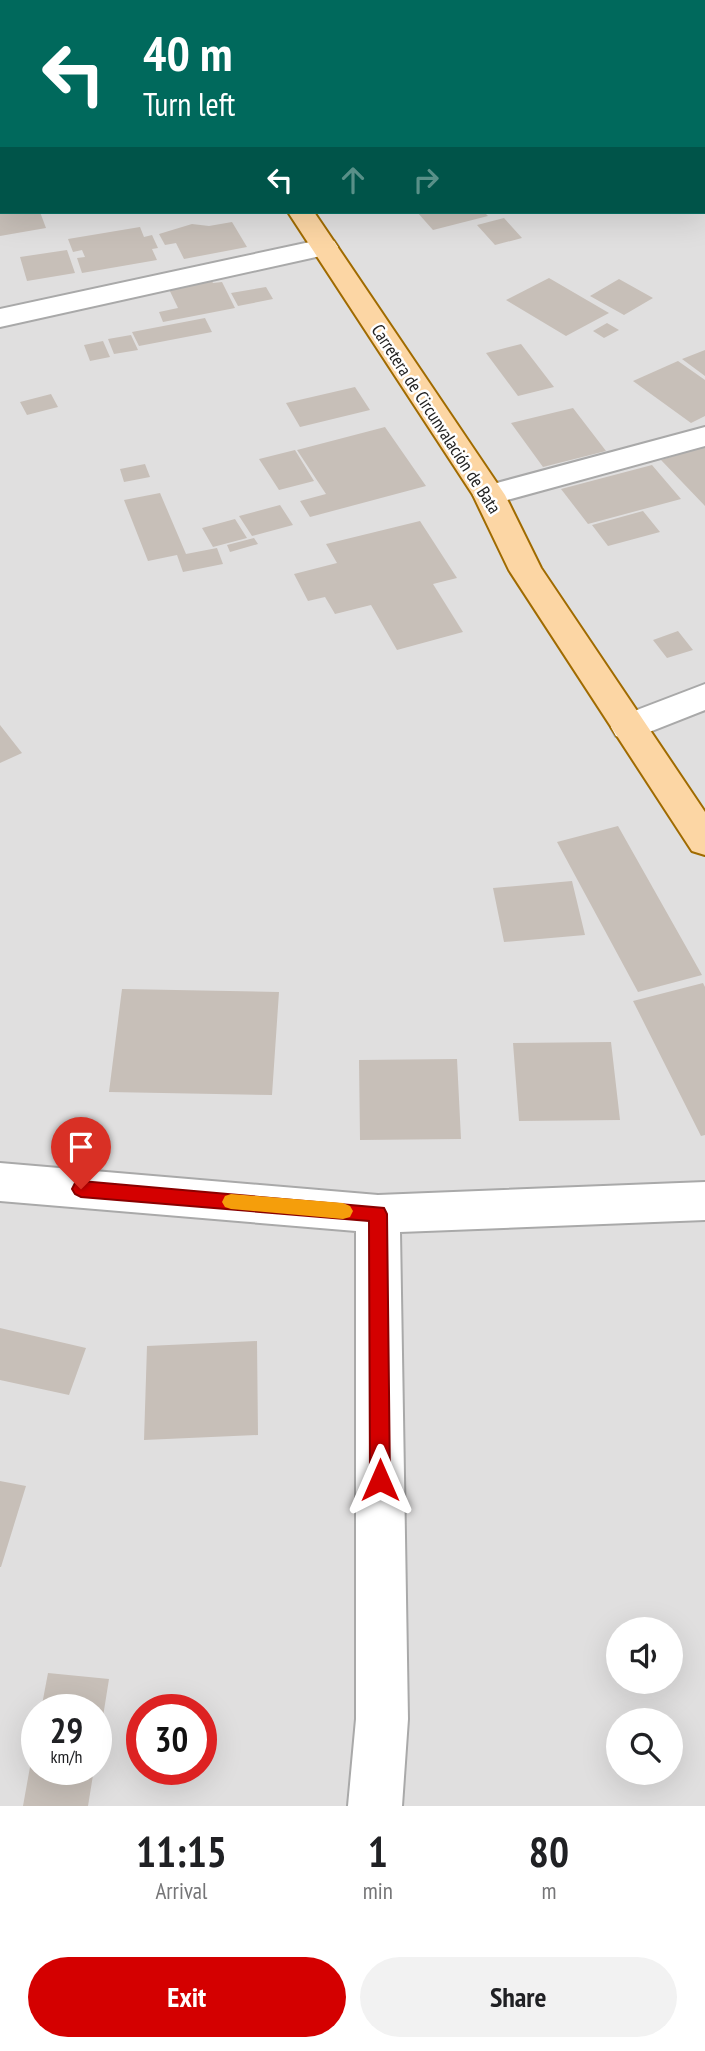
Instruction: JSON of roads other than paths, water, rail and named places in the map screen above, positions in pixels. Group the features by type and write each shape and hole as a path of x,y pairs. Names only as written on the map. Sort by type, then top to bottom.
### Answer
{"main road":[{"name":"Carretera de Circunvalación de Bata","path":"302,214 489,495 526,570 705,841"}],"street":[{"path":"0,318 324,247"},
{"path":"489,495 705,436"},
{"path":"629,727 705,696"},
{"path":"0,1182 378,1214 705,1201"},
{"path":"375,1806 382,1719 378,1214"}]}
